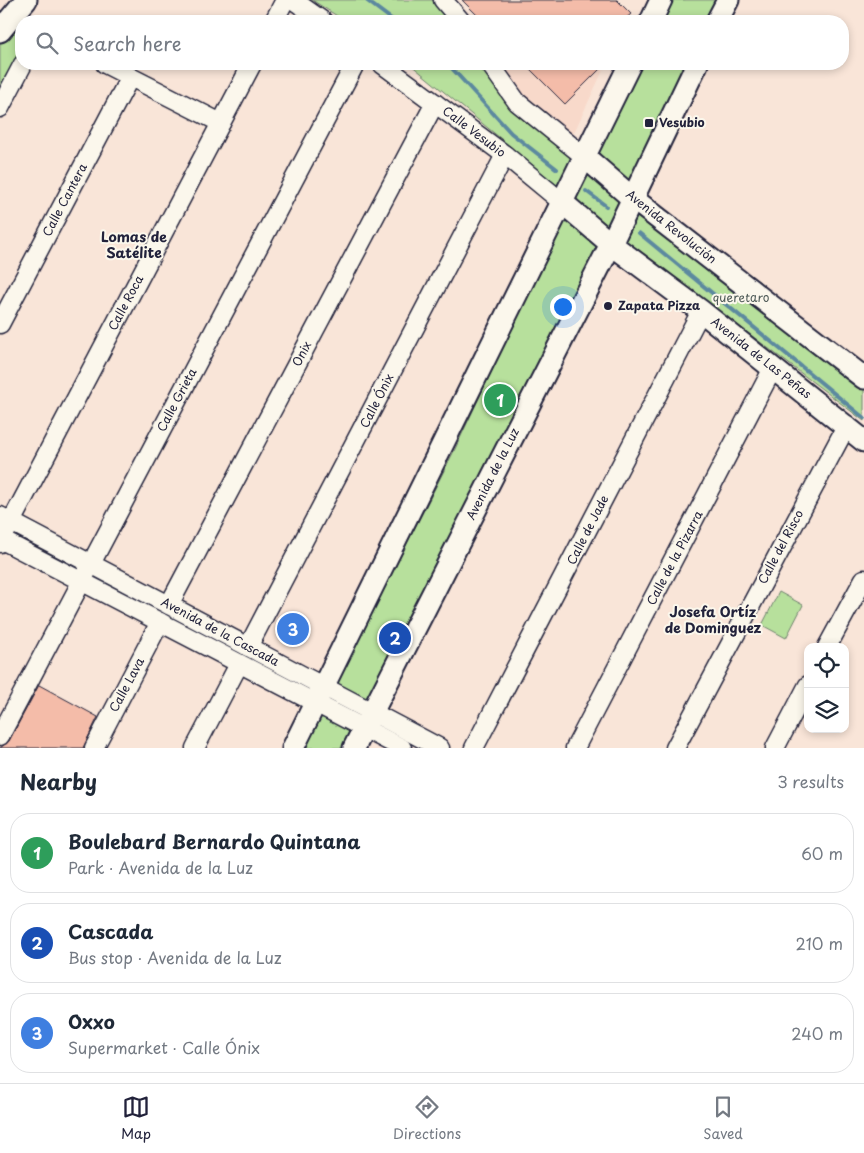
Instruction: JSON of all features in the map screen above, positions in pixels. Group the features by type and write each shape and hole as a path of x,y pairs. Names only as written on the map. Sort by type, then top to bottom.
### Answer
{"main road":[{"path":"0,30 26,0"},
{"path":"654,15 661,0"},
{"path":"720,15 728,0"},
{"path":"293,748 330,700 570,210 627,70"},
{"name":"Avenida de la Luz","path":"354,748 627,193 694,70"},
{"name":"Avenida Revolución","path":"589,161 627,193 864,378"},
{"name":"Avenida de Las Peñas","path":"570,210 864,440"}],"street":[{"path":"277,15 285,0"},
{"path":"293,0 314,15"},
{"path":"443,0 456,15"},
{"path":"0,108 20,70"},
{"path":"118,70 221,123"},
{"name":"Calle Roca","path":"1,541 6,519 249,70"},
{"name":"Calle Grieta","path":"0,736 352,70"},
{"name":"Calle Vesubio","path":"390,70 505,155 570,210"},
{"name":"Avenida Revolución","path":"494,70 518,102 589,161"},
{"name":"Calle Cantera","path":"0,324 130,76"},
{"name":"Onix","path":"169,605 435,103"},
{"name":"Calle Ónix","path":"248,647 505,155"},
{"name":"Calle de Jade","path":"474,748 701,311"},
{"name":"Calle de la Pizarra","path":"575,748 773,368"},
{"name":"Calle del Risco","path":"674,748 847,425"},
{"name":"Avenida de la Cascada","path":"6,519 248,647 330,700 367,721 402,748"},
{"name":"Avenida de la Cascada","path":"1,541 240,664 330,700"},
{"path":"830,643 864,579"},
{"name":"Calle Lava","path":"94,748 160,622"},
{"path":"195,748 240,664"},
{"path":"775,748 806,688"},
{"name":"Avenida de la Cascada","path":"367,721 440,748"}],"shaded area":[{"path":"459,70 603,70 564,154"}],"green space":[{"path":"312,0 432,0 445,15 336,15"},
{"path":"664,0 722,0 715,15 657,15"},
{"path":"15,28 15,70 0,100 0,42"},
{"name":"queretaro","path":"417,70 492,70 589,161 632,70 689,70 629,190 760,282 864,378 864,421 610,228 349,748 303,748 455,449 573,198"},
{"path":"779,592 803,605 786,638 762,625"}],"building":[{"path":"462,0 617,0 631,14 630,15 477,15"},
{"path":"531,70 599,70 565,104"},
{"path":"39,685 98,717 83,748 0,748 9,741"}],"waterway":[{"path":"366,0 386,15"},
{"path":"453,70 511,133 557,169"},
{"path":"586,191 606,206"},
{"path":"639,233 864,418"}],"place":[{"name":"Vesubio","path":"649,123"},
{"name":"Zapata Pizza","path":"608,306"},
{"name":"Boulebard Bernardo Quintana","path":"500,400"},
{"name":"Oxxo","path":"293,629"},
{"name":"Cascada","path":"395,638"}],"district":[{"name":"Lomas de Satélite","path":"134,246"},
{"name":"Josefa Ortíz de Dominguez","path":"713,620"}]}
